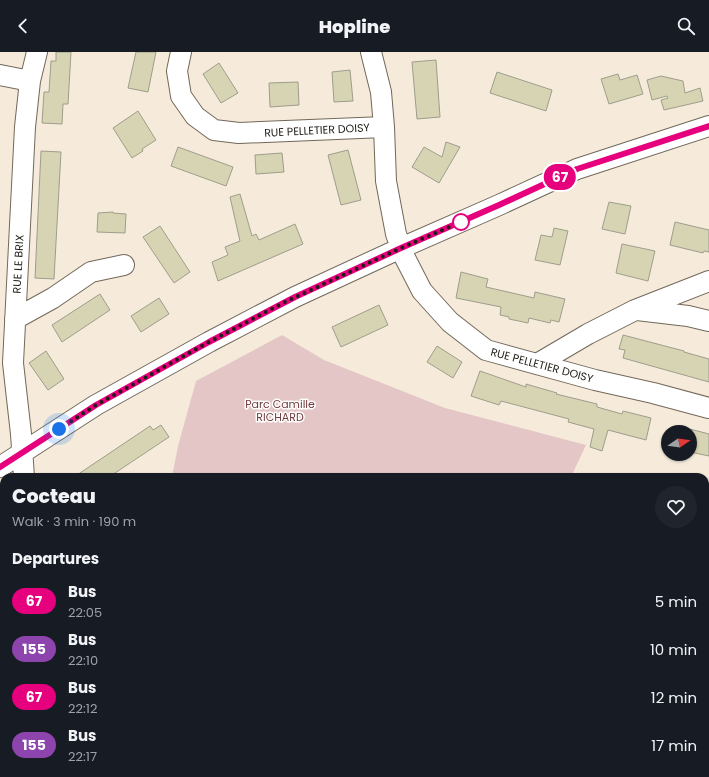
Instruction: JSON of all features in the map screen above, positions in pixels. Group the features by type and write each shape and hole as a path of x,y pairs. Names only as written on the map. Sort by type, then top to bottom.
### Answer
{"street":[{"name":"RUE LE BRIX","path":"24,473 13,363 10,309 25,127 30,81 37,52"},
{"name":"RUE PELLETIER DOISY","path":"181,52 177,71 181,96 195,116 214,130 239,133 384,127 386,181 396,234 401,248 422,291 450,322 486,350 595,380 654,393 709,408"},
{"path":"371,52 380,92 384,127"},
{"path":"0,75 30,81"},
{"path":"0,467 96,405 209,342 295,297 577,169 709,126"},
{"path":"10,309 53,298 90,272 124,265"},
{"path":"537,364 588,334 635,310 709,281"},
{"path":"635,310 688,316 709,321"}],"green space":[{"name":"Parc Camille RICHARD","path":"282,335 324,360 445,408 586,445 573,473 173,473 178,446 196,381"}],"building":[{"path":"56,52 71,52 68,104 63,104 62,124 42,123 44,92 49,92 51,61 56,61"},
{"path":"136,52 156,52 148,92 128,88"},
{"path":"436,60 440,117 417,119 412,62"},
{"path":"219,63 238,93 221,103 203,74"},
{"path":"350,70 353,101 334,102 332,72"},
{"path":"497,72 552,90 546,111 490,93"},
{"path":"618,74 620,80 637,75 643,94 609,104 601,79"},
{"path":"661,76 683,81 685,93 700,88 703,101 664,110 661,100 668,98 667,96 652,100 647,80"},
{"path":"298,82 299,105 270,107 269,83"},
{"path":"138,111 156,140 132,158 113,128"},
{"path":"446,142 460,147 439,183 412,167 424,147 442,157"},
{"path":"178,147 233,167 226,186 171,166"},
{"path":"348,150 361,200 341,205 328,155"},
{"path":"41,151 61,152 54,279 35,278"},
{"path":"282,153 284,172 256,174 255,155"},
{"path":"240,194 252,236 256,234 259,240 295,224 303,244 218,281 212,262 228,255 225,247 240,241 230,197"},
{"path":"609,202 631,206 625,234 602,229"},
{"path":"113,212 126,214 125,233 97,232 98,213"},
{"path":"675,222 709,230 709,252 704,251 703,253 670,245"},
{"path":"160,226 190,272 174,283 143,237"},
{"path":"554,228 568,231 560,265 535,260 541,235 552,237"},
{"path":"622,244 655,251 648,281 616,273"},
{"path":"461,272 488,279 486,287 534,298 535,292 565,299 559,322 551,320 550,323 529,318 528,323 509,319 509,317 500,315 501,307 456,298"},
{"path":"100,294 110,310 62,342 52,325"},
{"path":"159,298 169,314 141,332 131,316"},
{"path":"379,305 388,325 341,347 332,327"},
{"path":"623,335 709,359 709,382 623,358 625,350 619,349"},
{"path":"437,346 462,362 453,378 427,362"},
{"path":"46,351 64,379 48,390 29,363"},
{"path":"480,371 526,387 526,384 557,393 556,394 597,404 597,407 622,414 623,411 651,418 646,440 608,430 602,451 590,447 594,429 568,422 569,419 501,401 499,405 471,396"},
{"path":"161,425 169,437 115,473 80,473 150,426 153,430"},
{"path":"697,431 709,434 709,456 697,453"}],"bus line":[{"name":"67","path":"0,467 96,405 209,342 295,297 577,169 709,126"}],"route":[{"path":"59,429 96,405 283,303 461,222"}]}
